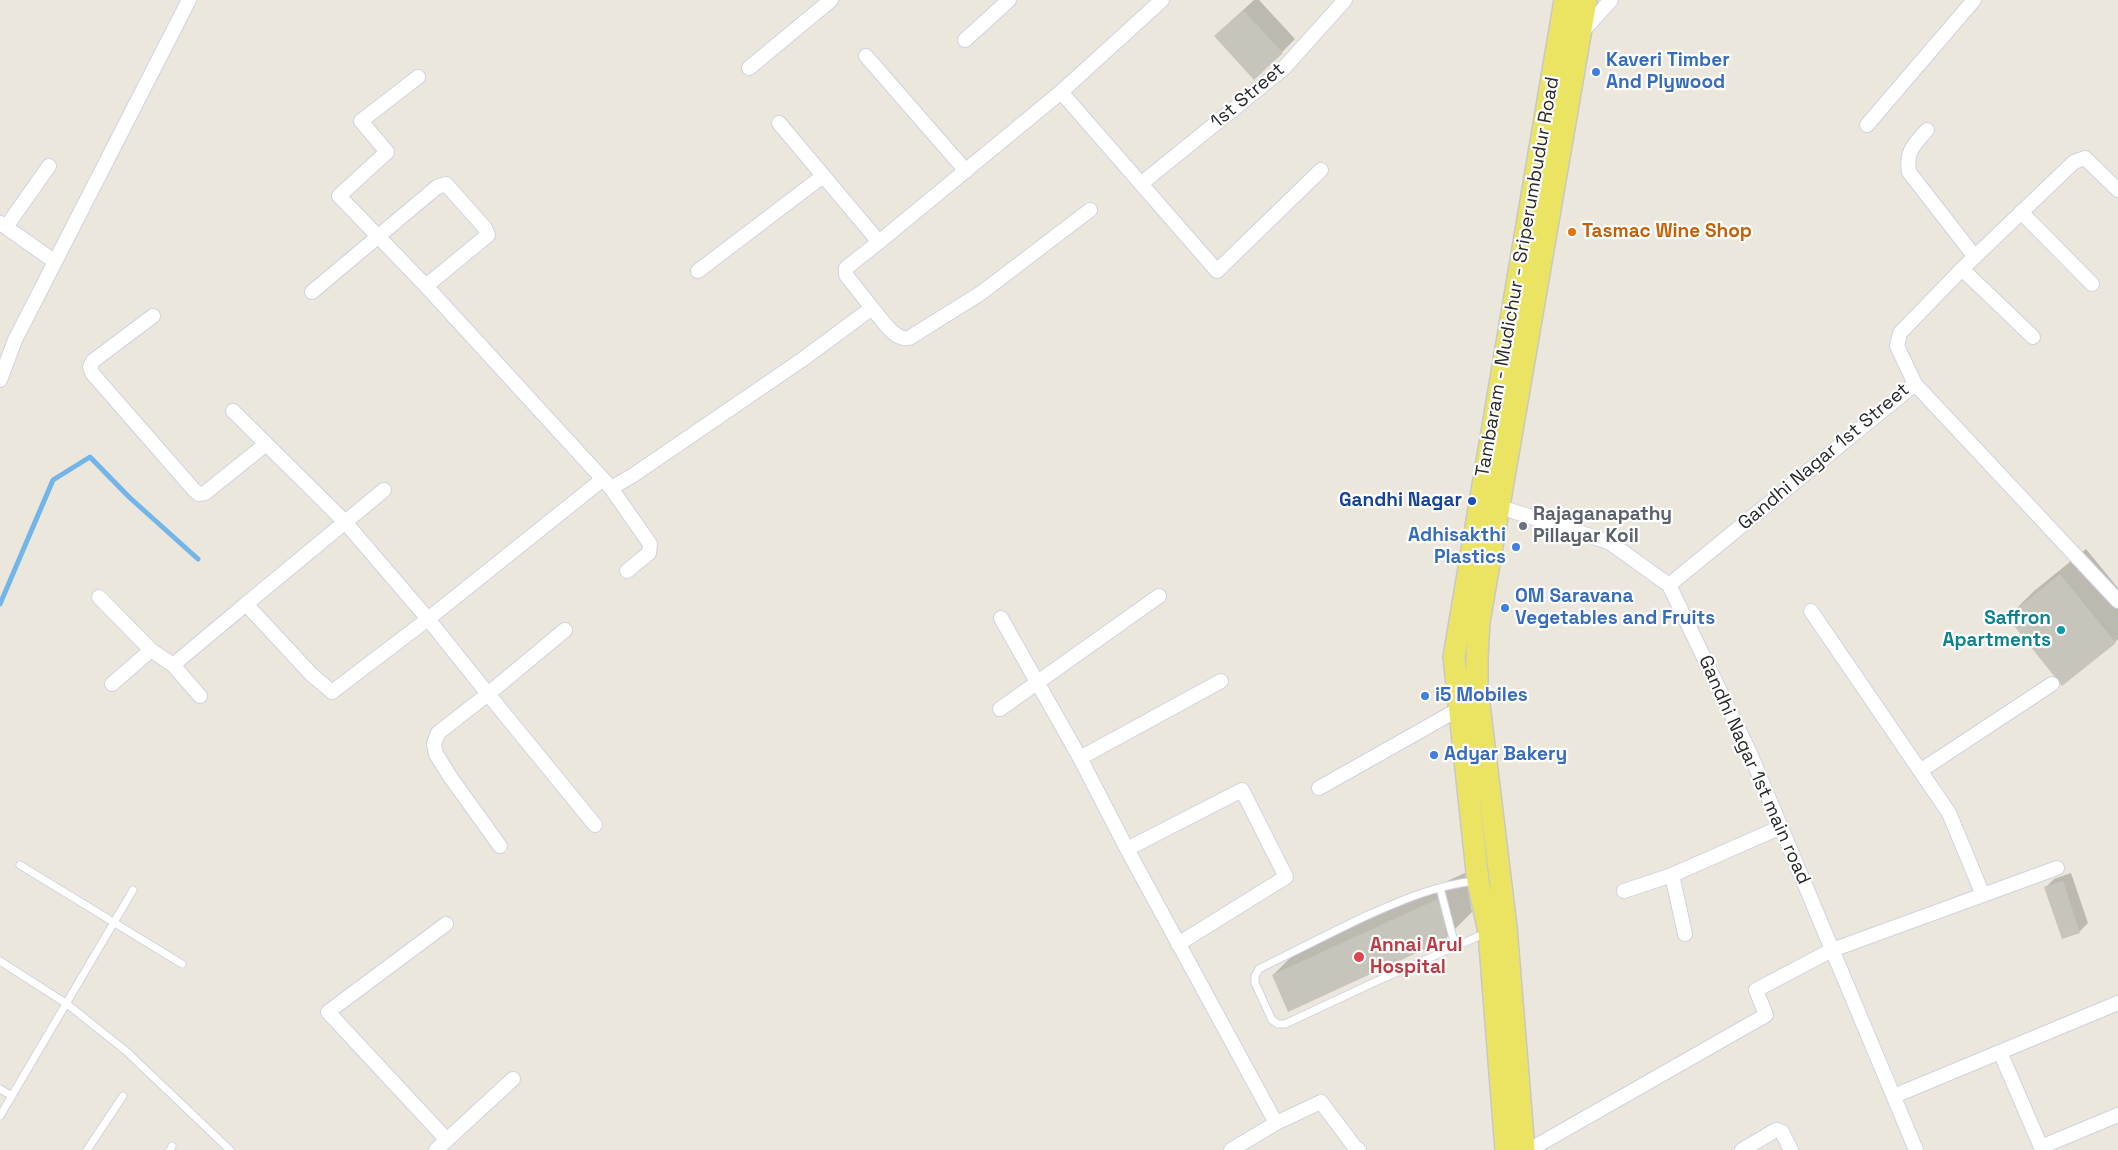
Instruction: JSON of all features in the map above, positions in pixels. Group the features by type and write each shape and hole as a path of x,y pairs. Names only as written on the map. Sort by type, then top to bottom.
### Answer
{"main road":[{"name":"Tambaram - Mudichur - Sriperumbudur Road","path":"1524,1150 1506,927 1477,688 1476,657 1490,506 1565,0"},
{"name":"Tambaram - Mudichur - Sriperumbudur Road","path":"1506,1150 1488,932 1478,881 1454,657 1490,506 1586,0"}],"street":[{"path":"0,380 15,340 54,261 189,0"},
{"path":"749,68 831,0"},
{"path":"965,40 1009,0"},
{"path":"1090,210 981,293 909,338 903,339 896,336 846,275 846,268 1061,92 1162,0"},
{"name":"1st Street","path":"1142,183 1283,70 1345,0"},
{"path":"1580,35 1611,0"},
{"path":"1867,125 1974,0"},
{"path":"866,56 966,171"},
{"path":"418,77 361,121 388,152 339,196 426,286 607,483 650,544 649,552 627,570"},
{"path":"1061,92 1217,271 1321,170"},
{"path":"779,123 879,242"},
{"path":"1927,130 1911,149 1907,158 1909,172 1975,257"},
{"name":"Gandhi Nagar 1st Street","path":"1669,585 1915,384 1897,346 1900,333 1962,269 2074,162 2085,158 2118,190"},
{"path":"49,166 3,225 54,261"},
{"path":"698,271 823,176"},
{"path":"312,292 437,187 446,184 485,228 488,235 426,286"},
{"path":"2022,212 2092,284"},
{"path":"1962,269 2033,338"},
{"path":"246,604 311,674 332,692 607,483 632,476 803,359 872,308"},
{"path":"153,316 93,361 90,367 92,372 188,483 199,494 205,493 266,444"},
{"path":"1915,384 2118,601"},
{"path":"232,411 344,522 428,619 594,824"},
{"path":"173,665 384,490"},
{"name":"Gandhi Nagar 1st main road","path":"1490,506 1609,542 1669,585 1749,751 1916,1150"},
{"path":"1000,709 1159,596"},
{"path":"99,597 151,650 173,665 200,696"},
{"path":"1811,611 1948,813 1983,895"},
{"path":"1001,618 1080,758 1178,944 1276,1123"},
{"path":"500,846 451,778 436,754 434,744 438,734 565,630"},
{"path":"112,684 151,650"},
{"path":"1080,758 1221,681"},
{"path":"1920,771 2052,684"},
{"path":"1320,788 1459,708"},
{"path":"1127,849 1242,790 1286,877 1178,944"},
{"path":"1624,892 1672,875 1781,828"},
{"path":"1529,1150 1766,1015 1756,990 1832,950 2057,868"},
{"path":"1672,875 1686,934"},
{"path":"446,924 328,1012 447,1140"},
{"path":"1894,1096 2118,1003"},
{"path":"2000,1052 2041,1148 2118,1115"},
{"path":"436,1150 513,1078"},
{"path":"1231,1150 1276,1123 1321,1102 1359,1150"},
{"path":"1742,1150 1776,1130 1782,1132 1791,1150"}],"lane":[{"path":"20,865 182,964"},
{"path":"1478,881 1454,884 1402,900 1318,938 1259,969 1255,976 1255,983 1272,1020 1278,1024 1285,1024 1488,932"},
{"path":"1440,888 1454,946"},
{"path":"0,1116 133,890"},
{"path":"0,962 67,1004 126,1051 230,1150"},
{"path":"0,1089 12,1096"},
{"path":"87,1150 123,1096"}],"building":[{"path":"1243,10 1283,53 1254,80 1214,36"},
{"name":"Saffron Apartments","path":"2060,574 2116,643 2062,686 2007,617"},
{"path":"2063,881 2080,933 2062,939 2044,887"},
{"name":"Annai Arul Hospital","path":"1440,898 1447,939 1288,1012 1272,975"}],"waterway":[{"path":"0,604 53,480 90,457 129,497 198,559"}],"place":[{"name":"Kaveri Timber And Plywood","path":"1596,72"},
{"name":"Tasmac Wine Shop","path":"1572,232"},
{"name":"Gandhi Nagar","path":"1472,501"},
{"name":"Rajaganapathy Pillayar Koil","path":"1523,526"},
{"name":"Adhisakthi Plastics","path":"1516,547"},
{"name":"OM Saravana Vegetables and Fruits","path":"1505,608"},
{"name":"Saffron Apartments","path":"2061,630"},
{"name":"i5 Mobiles","path":"1425,696"},
{"name":"Adyar Bakery","path":"1434,755"},
{"name":"Annai Arul Hospital","path":"1359,957"}]}
